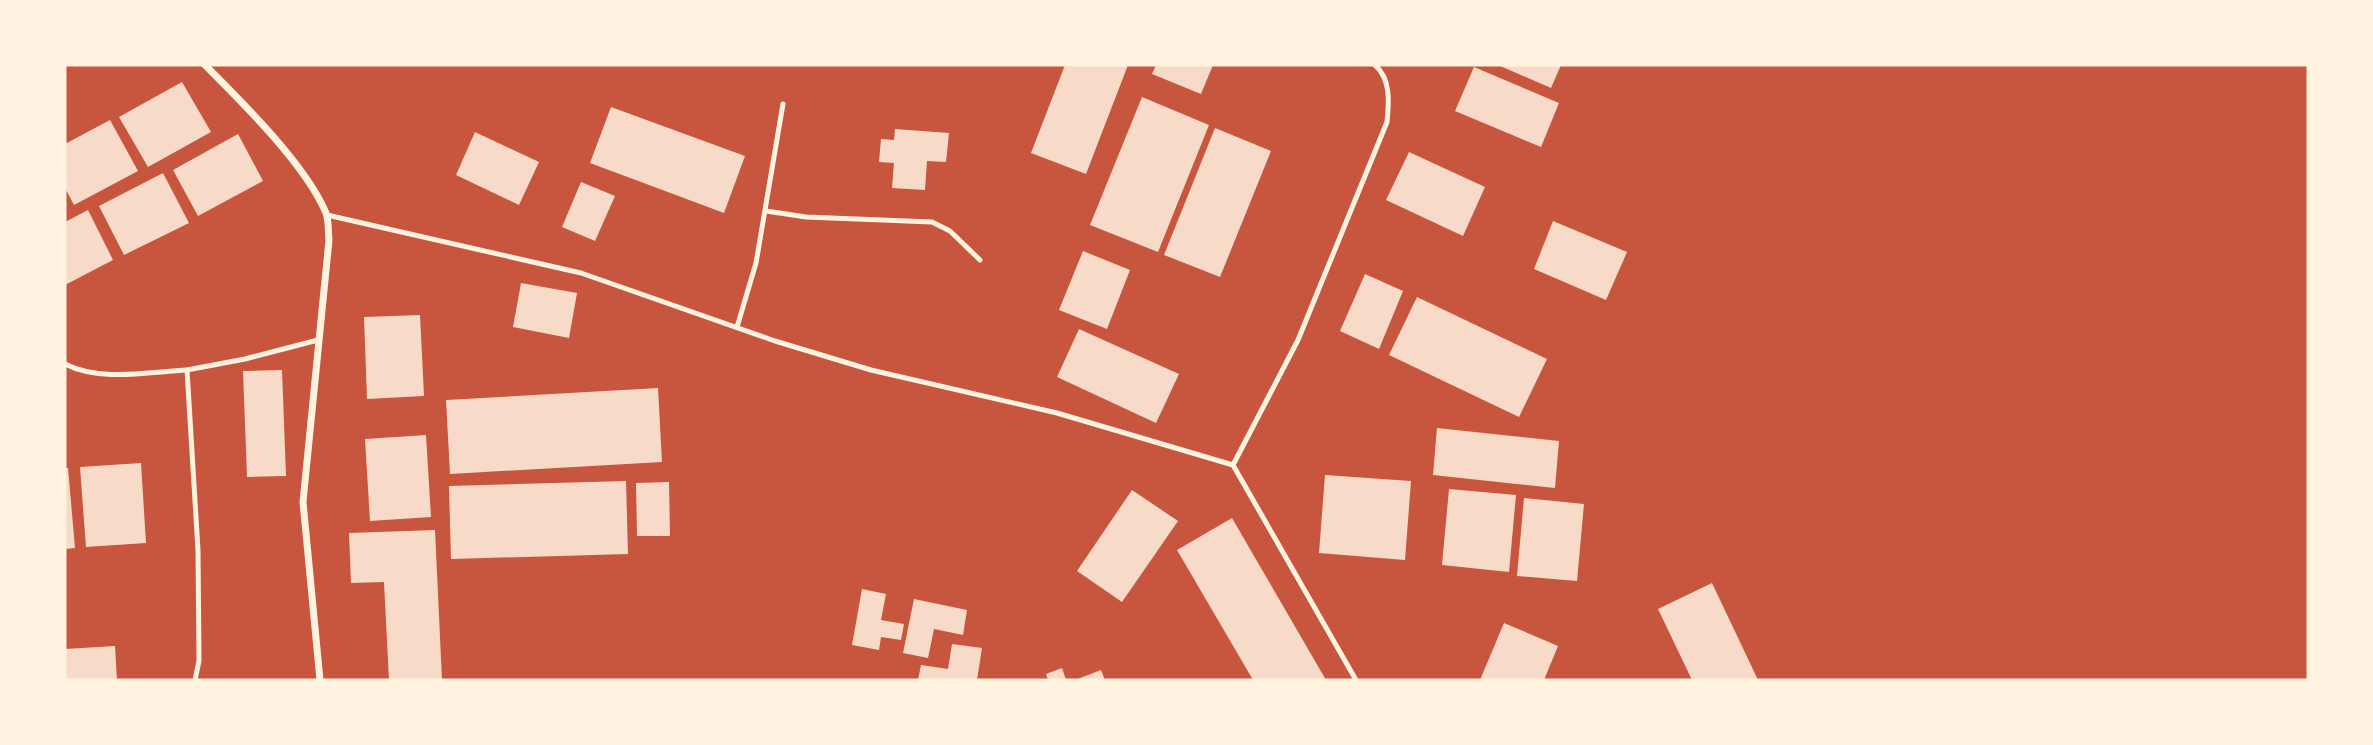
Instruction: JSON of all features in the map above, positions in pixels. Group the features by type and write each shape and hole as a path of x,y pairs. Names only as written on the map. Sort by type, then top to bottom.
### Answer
{"street":[{"path":"205,65 251,111 308,183 327,215 329,240 303,502 320,680"}],"lane":[{"path":"1233,465 1298,340 1387,122 1389,93 1381,70 1375,65"},
{"path":"737,327 766,211 783,104"},
{"path":"766,211 806,217 932,222 950,231 980,260"},
{"path":"327,215 581,273 871,370 1057,413 1233,465 1356,680"},
{"path":"65,365 75,369 119,374 187,370 245,359 318,340"},
{"path":"187,370 198,550 199,661 195,680"}],"building":[{"path":"1065,65 1128,65 1086,174 1031,153"},
{"path":"1156,65 1213,65 1201,94 1152,74"},
{"path":"1498,65 1561,65 1551,88"},
{"path":"1474,67 1559,103 1541,147 1455,111"},
{"path":"182,82 211,132 148,167 119,117"},
{"path":"1142,97 1209,125 1158,252 1090,225"},
{"path":"611,107 745,156 724,213 590,163"},
{"path":"110,120 138,171 74,205 65,188 65,144"},
{"path":"1215,128 1271,151 1220,277 1164,255"},
{"path":"895,129 949,133 946,162 927,161 925,190 892,188 894,163 879,162 881,139 894,140"},
{"path":"475,132 539,162 519,205 456,175"},
{"path":"238,134 263,181 198,216 173,170"},
{"path":"1409,152 1485,187 1463,236 1386,200"},
{"path":"163,173 189,223 124,255 99,206"},
{"path":"581,182 615,196 595,241 562,227"},
{"path":"88,210 113,260 65,285 65,222"},
{"path":"1553,221 1627,252 1606,300 1534,269"},
{"path":"1083,251 1130,270 1107,329 1059,310"},
{"path":"1365,274 1403,291 1379,349 1340,331"},
{"path":"521,283 577,293 569,338 513,327"},
{"path":"1417,297 1547,359 1519,417 1389,355"},
{"path":"420,315 424,396 367,399 364,317"},
{"path":"1079,329 1179,374 1156,423 1057,377"},
{"path":"282,370 286,476 247,477 243,371"},
{"path":"658,388 662,462 450,474 446,400"},
{"path":"1437,428 1559,441 1555,488 1433,475"},
{"path":"426,435 431,517 370,521 365,439"},
{"path":"141,463 146,543 86,547 80,467"},
{"path":"65,468 68,468 75,548 65,549"},
{"path":"1325,475 1411,481 1405,560 1319,553"},
{"path":"626,481 628,554 451,559 449,486"},
{"path":"669,482 670,536 637,536 636,483"},
{"path":"1449,489 1516,495 1509,572 1442,565"},
{"path":"1132,490 1178,521 1122,602 1077,571"},
{"path":"1524,498 1584,504 1577,581 1517,576"},
{"path":"1232,518 1326,680 1253,680 1177,550"},
{"path":"435,530 442,680 389,680 384,582 351,583 349,533"},
{"path":"1712,583 1758,680 1692,680 1658,609"},
{"path":"862,589 886,594 881,620 904,624 901,640 881,637 879,650 852,645"},
{"path":"914,599 967,610 963,635 934,629 928,658 903,653"},
{"path":"1504,623 1558,646 1544,680 1480,680"},
{"path":"952,644 982,648 977,680 918,680 921,665 948,669"},
{"path":"115,646 117,680 65,680 65,649"},
{"path":"1062,668 1066,680 1048,680 1046,674"},
{"path":"1101,670 1105,680 1075,680"}]}
